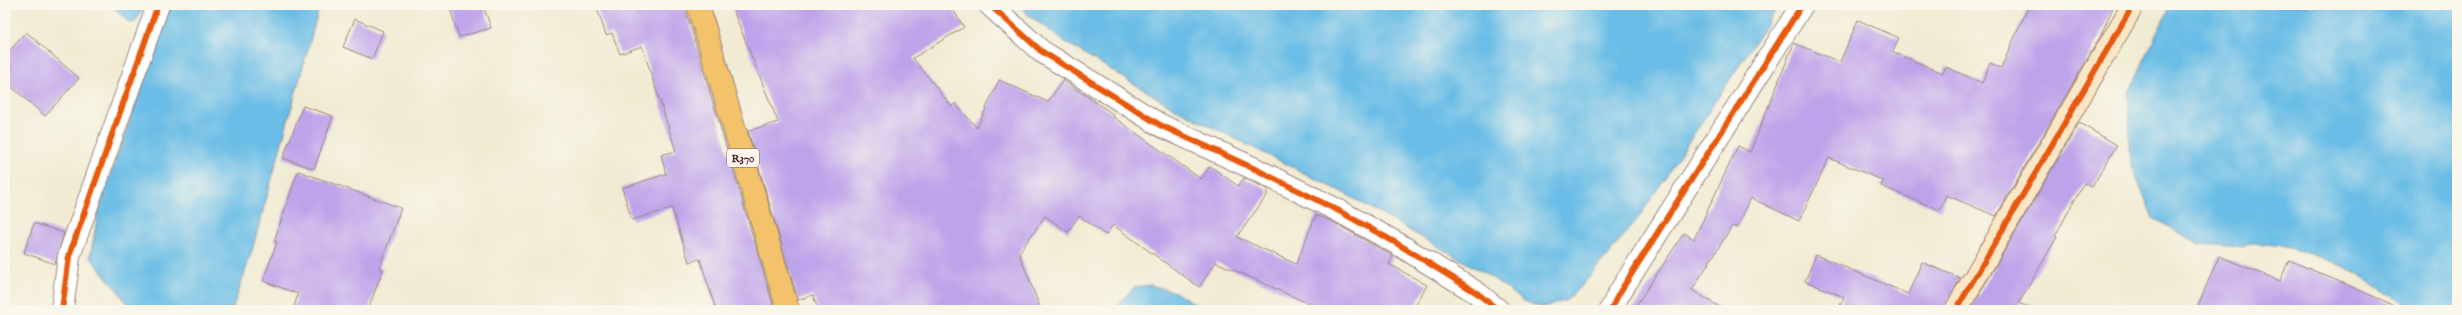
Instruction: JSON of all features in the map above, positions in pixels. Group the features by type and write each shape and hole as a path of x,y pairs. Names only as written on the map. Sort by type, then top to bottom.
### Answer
{"main road":[{"name":"R370","path":"698,5 788,310"}],"street":[{"path":"62,310 69,256 158,5"},
{"path":"990,5 1041,51 1160,125 1257,170 1339,211 1464,285 1498,310"},
{"path":"1611,310 1618,295 1802,5"},
{"path":"1956,310 2134,5"}],"water":[{"path":"111,5 144,5 136,21 130,24"},
{"path":"171,5 320,5 251,254 232,310 133,310 90,257 100,204"},
{"path":"1020,5 1779,5 1639,217 1585,282 1567,300 1542,308 1524,301 1488,275 1344,193 1174,108 1065,42 1028,15"},
{"path":"2170,5 2457,5 2457,310 2433,311 2420,309 2399,300 2340,265 2291,248 2263,244 2251,244 2243,247 2200,244 2153,218 2131,163 2128,95"},
{"path":"1151,285 1175,292 1205,310 1114,310 1134,287"}],"building":[{"path":"449,5 483,5 491,28 459,37"},
{"path":"596,5 684,5 774,308 768,310 716,310 700,259 689,262 672,208 632,220 622,188 666,174 661,155 676,151 642,46 620,54 612,33 606,35"},
{"path":"731,5 950,5 964,27 913,58 952,107 955,103 977,128 999,80 1048,102 1063,80 1113,114 1112,116 1201,179 1210,166 1238,186 1244,178 1267,189 1267,195 1237,237 1296,264 1316,215 1333,222 1393,256 1389,264 1427,285 1413,310 1323,310 1216,262 1199,287 1113,225 1106,235 1079,216 1068,232 1045,216 1019,253 1041,310 818,310 813,295 798,300 748,131 778,122"},
{"path":"2029,5 2114,5 2100,37 1996,216 1946,195 1940,210 1881,186 1884,181 1829,158 1799,221 1751,198 1737,228 1732,226 1692,290 1724,310 1633,310 1684,233 1694,239 1738,146 1750,152 1794,43 1840,62 1858,20 1899,38 1893,52 1943,73 1946,67 1982,83 1990,63 2001,68"},
{"path":"355,19 383,31 372,59 343,47"},
{"path":"26,32 79,78 45,116 5,81 5,56"},
{"path":"303,106 333,116 314,169 283,158"},
{"path":"2079,123 2117,145 2092,187 2084,183 2055,236 2057,237 2019,303 2035,310 1970,310"},
{"path":"298,171 401,208 379,268 383,269 368,310 293,310 298,294 263,281 277,242 274,241"},
{"path":"34,223 64,233 55,264 24,253"},
{"path":"1816,255 1908,294 1922,262 1960,278 1944,310 1838,310 1844,297 1805,281"},
{"path":"2219,256 2280,281 2289,260 2405,310 2196,310"}],"cycle path":[{"path":"62,310 69,256 158,5"},
{"path":"990,5 1041,51 1160,125 1257,170 1339,211 1398,244 1477,293 1498,310"},
{"path":"1611,310 1618,295 1802,5"},
{"path":"1956,310 2133,5"}]}
